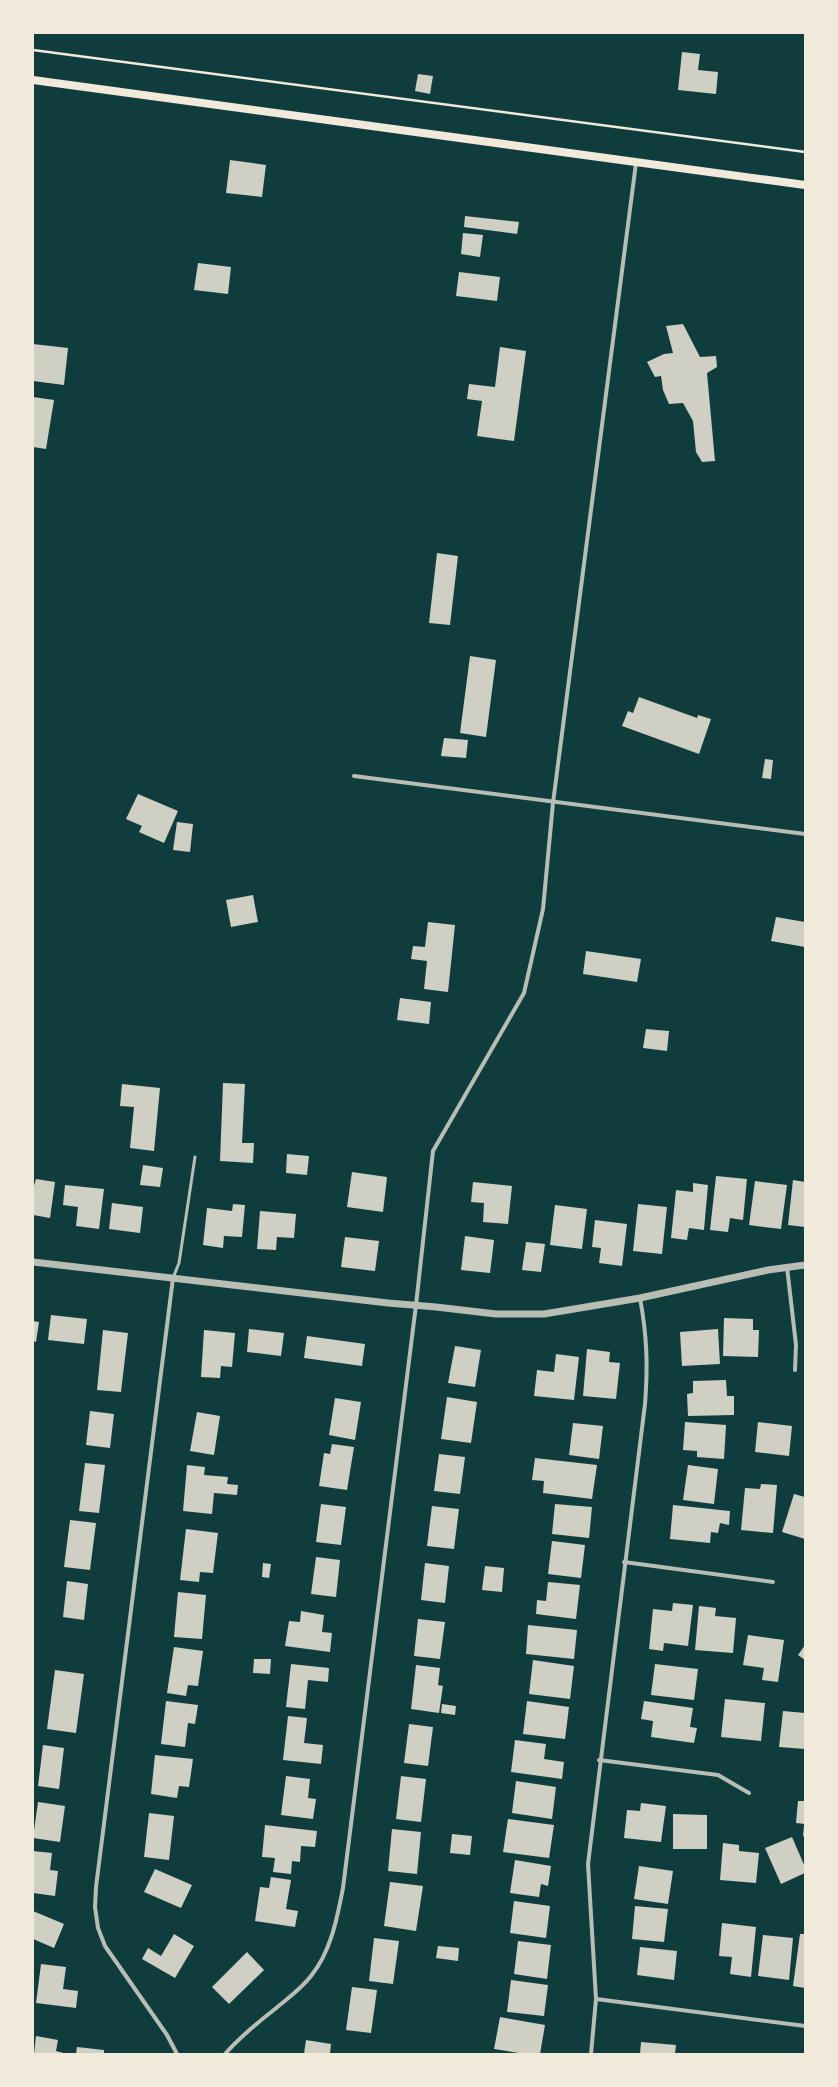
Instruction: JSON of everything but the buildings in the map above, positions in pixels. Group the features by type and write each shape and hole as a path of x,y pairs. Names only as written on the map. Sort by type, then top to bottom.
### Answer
{"main road":[{"path":"33,80 636,163 805,184"}],"street":[{"path":"225,2054 241,2037 297,1991 311,1976 325,1951 335,1927 343,1888 416,1305 433,1151 524,993 543,909 553,803 636,163"},
{"path":"354,776 553,803 805,834"},
{"path":"33,1262 496,1314 544,1314 640,1298 787,1267 805,1265"},
{"path":"787,1267 796,1346 795,1370"},
{"path":"173,1278 96,1888 95,1907 98,1928 105,1946 167,2035 176,2054"},
{"path":"591,2054 596,1999 588,1864 599,1760 647,1378 646,1331 640,1298"},
{"path":"624,1562 773,1582"},
{"path":"599,1760 718,1775 749,1793"},
{"path":"596,1999 805,2026"}],"lane":[{"path":"173,1278 179,1263 195,1157"}],"path":[{"path":"33,50 805,152"}]}
